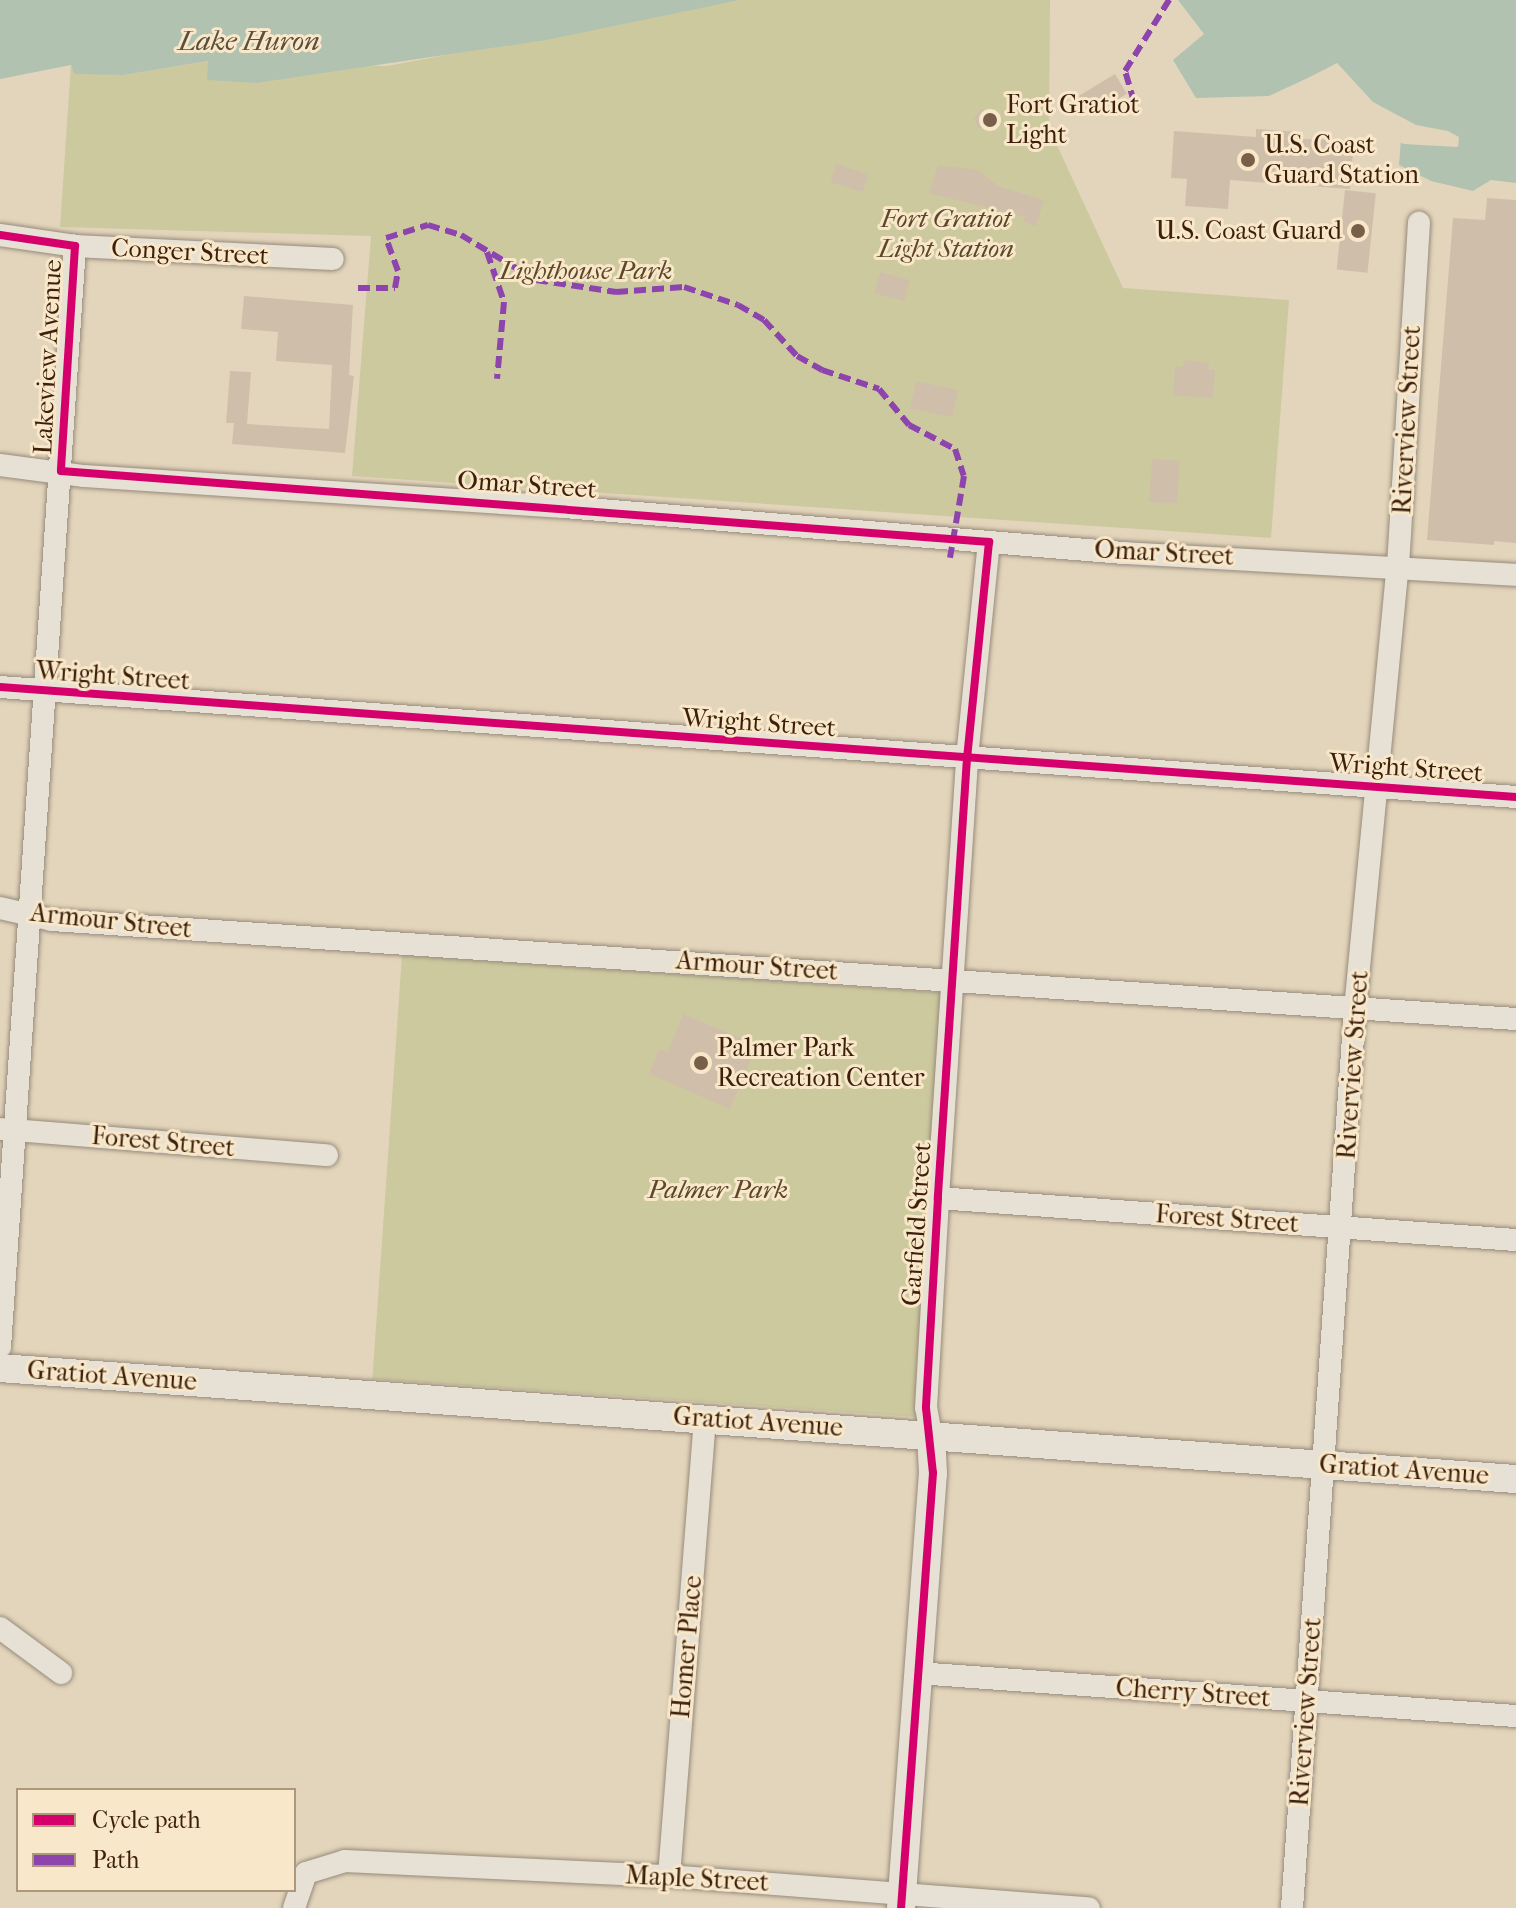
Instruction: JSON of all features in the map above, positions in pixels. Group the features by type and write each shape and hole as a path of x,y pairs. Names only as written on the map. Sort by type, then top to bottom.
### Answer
{"street":[{"name":"Riverview Street","path":"1292,1908 1355,1009 1398,566 1419,223"},
{"name":"Conger Street","path":"0,235 75,246 333,259"},
{"name":"Lakeview Avenue","path":"0,1347 6,1129 30,915 75,246"},
{"name":"Omar Street","path":"0,465 989,542 1516,575"},
{"name":"Garfield Street","path":"901,1901 933,1473 926,1408 938,1198 967,758 989,542"},
{"name":"Wright Street","path":"0,687 1516,797"},
{"name":"Armour Street","path":"0,908 30,915 1516,1019"},
{"name":"Forest Street","path":"6,1129 327,1155"},
{"name":"Forest Street","path":"938,1198 1516,1240"},
{"name":"Gratiot Avenue","path":"0,1368 1516,1479"},
{"name":"Homer Place","path":"669,1876 705,1418"},
{"path":"0,1628 61,1673"},
{"name":"Cherry Street","path":"917,1673 1516,1716"},
{"name":"Maple Street","path":"294,1908 306,1873 345,1861 669,1876 901,1901 1089,1908"}],"green space":[{"name":"Lighthouse Park","path":"740,0 1050,0 1049,128 1123,288 1289,300 1271,538 352,476 371,236 60,227 71,65 74,73 124,75 209,61 387,66"},
{"name":"Palmer Park","path":"402,955 950,993 920,1417 372,1379"}],"water":[{"name":"Lake Huron","path":"0,0 740,0 546,40 256,83 207,80 208,61 124,75 74,74 71,65 0,79"},
{"path":"1178,0 1516,0 1516,183 1491,180 1473,191 1431,181 1399,165 1401,139 1327,69 1269,96 1196,98 1173,60 1204,34"}],"pier":[{"path":"1337,63 1373,102 1416,125 1448,131 1459,137 1458,147 1404,144 1382,134 1339,100 1325,74 1312,76"}],"building":[{"path":"1115,74 1127,94 1091,115 1079,96"},
{"name":"Fort Gratiot Light","path":"981,109 990,111 1003,124 978,128 974,119"},
{"name":"U.S. Coast Guard Station","path":"1256,129 1300,132 1300,139 1354,140 1350,189 1230,180 1228,209 1185,206 1187,179 1171,178 1174,131 1256,137"},
{"path":"836,164 869,174 863,192 830,182"},
{"path":"938,165 978,170 998,186 1044,200 1036,226 1023,222 1025,217 929,193"},
{"name":"U.S. Coast Guard","path":"1345,190 1376,193 1367,273 1337,270"},
{"path":"1487,198 1516,200 1516,543 1494,541 1494,545 1427,540 1453,218 1485,220"},
{"path":"880,272 910,280 904,301 874,293"},
{"path":"244,296 353,305 349,375 354,376 345,453 232,444 234,423 226,423 230,371 251,372 247,424 329,429 332,365 276,361 278,332 241,329"},
{"path":"1184,360 1209,363 1208,370 1215,370 1213,398 1173,395 1175,366 1183,367"},
{"path":"916,381 958,390 952,417 910,408"},
{"path":"1152,459 1180,461 1177,504 1149,502"},
{"name":"Palmer Park Recreation Center","path":"683,1014 757,1045 730,1109 649,1074 659,1049 668,1052"}],"marked path":[{"path":"1134,102 1125,71 1169,0"},
{"path":"358,288 395,288 398,271 386,238 428,225 461,235 536,280 616,292 684,287 738,305 764,320 797,356 822,370 879,389 909,425 955,449 964,476 950,558"},
{"path":"487,252 504,302 497,379"}],"cycle path":[{"path":"0,235 75,246 61,471 989,542 967,758 938,1198 926,1408 933,1473 901,1908"},
{"path":"0,687 1516,797"}],"place":[{"name":"Fort Gratiot Light","path":"990,120"},
{"name":"U.S. Coast Guard Station","path":"1248,160"},
{"name":"U.S. Coast Guard","path":"1358,231"},
{"name":"Palmer Park Recreation Center","path":"701,1063"}],"park label":[{"name":"Fort Gratiot Light Station","path":"946,234"}]}
